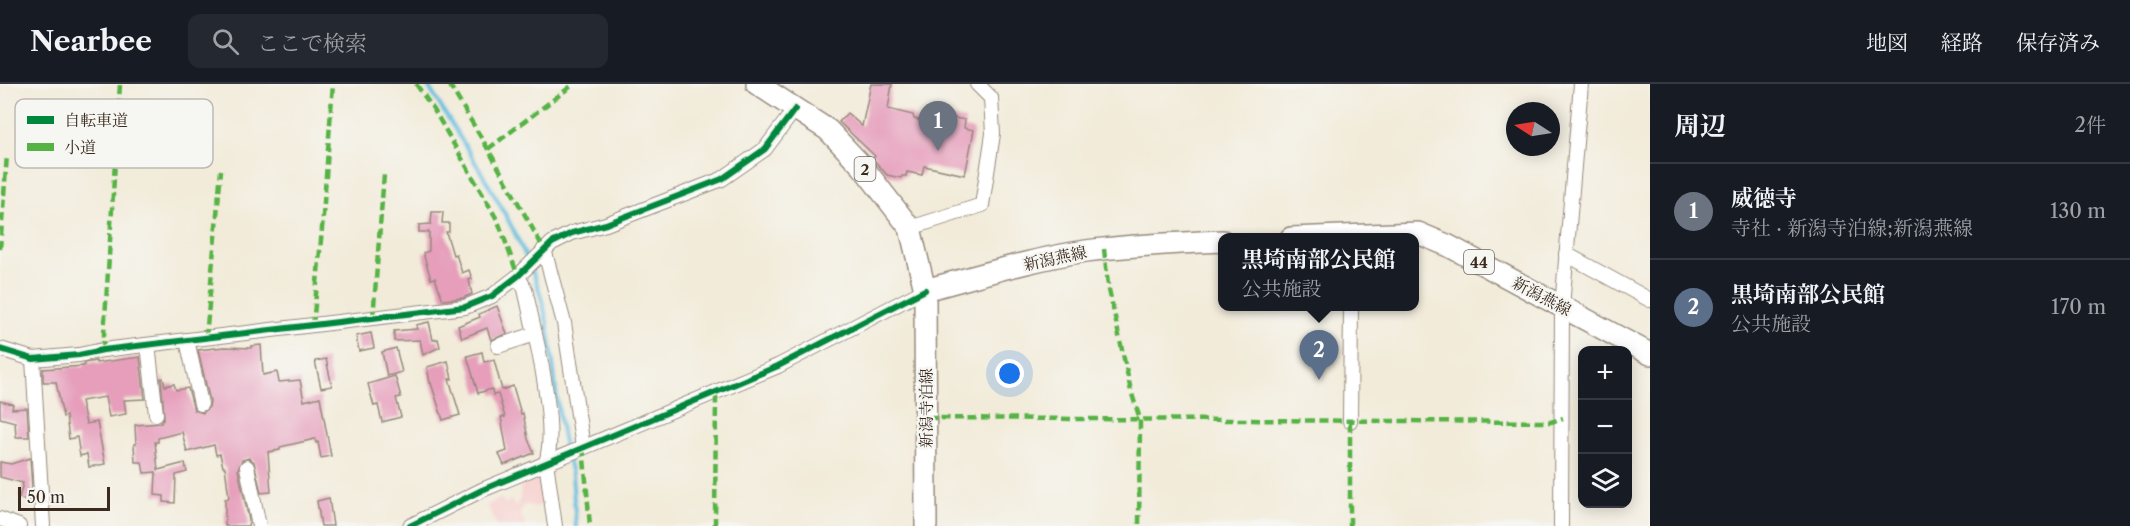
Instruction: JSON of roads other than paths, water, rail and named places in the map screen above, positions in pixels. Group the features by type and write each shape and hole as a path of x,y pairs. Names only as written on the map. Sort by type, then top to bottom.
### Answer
{"main road":[{"name":"2","path":"757,84 828,130 862,166 910,228 925,290"},
{"name":"新潟燕線","path":"1419,233 1449,246 1650,354"},
{"name":"新潟燕線","path":"925,290 1083,251 1127,246 1218,241"},
{"name":"新潟寺泊線","path":"925,290 926,526"}],"street":[{"path":"910,228 982,205 993,134 991,98 977,84"},
{"path":"1561,526 1562,307 1581,84"},
{"path":"0,349 33,359 79,355 103,350 465,307 492,296 520,274 541,252 572,233 606,224 722,179 765,149 795,109"},
{"path":"541,252 564,323 581,449"},
{"path":"1566,254 1650,300"},
{"path":"520,274 535,334 547,407 555,526"},
{"path":"410,526 482,490 550,460 778,366 925,290"},
{"path":"1350,421 1351,311"},
{"path":"498,346 535,334"},
{"path":"187,340 201,404"},
{"path":"148,345 156,414"},
{"path":"33,359 43,526"},
{"path":"248,467 259,526"},
{"path":"0,519 19,526"}],"waterway":[{"path":"427,84 501,207 537,284 548,325 558,409 566,451"},
{"path":"568,458 572,474 576,526"}],"place":[{"name":"威徳寺","path":"938,151"},
{"name":"黒埼南部公民館","path":"1319,380"}]}
